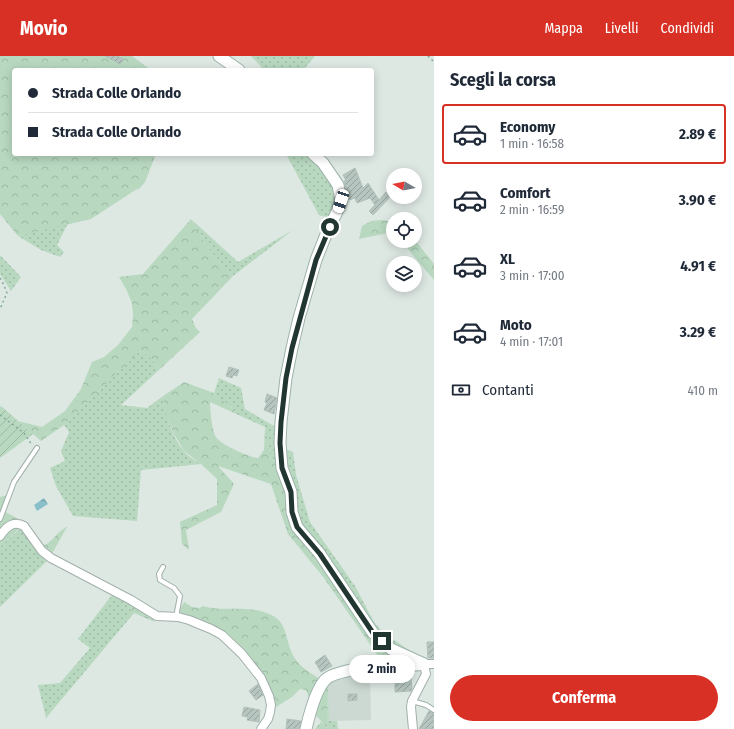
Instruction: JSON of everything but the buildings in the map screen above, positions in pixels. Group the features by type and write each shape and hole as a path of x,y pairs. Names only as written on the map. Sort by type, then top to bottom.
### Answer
{"street":[{"path":"219,56 236,68"},
{"path":"315,156 323,163 338,185 341,201 316,260 292,348 286,378 281,422 280,443 282,468 291,492 292,512 297,527 320,554 373,633 391,649 429,664"},
{"path":"0,536 4,529 10,525 20,523 28,530 42,551 51,558 131,600 157,616 176,617 198,623 222,635 242,654 262,678 271,705 268,719 260,729"},
{"path":"414,729 411,707 412,701 426,674 429,664"},
{"path":"306,729 312,707 324,681 328,677 355,669 390,665 418,666 429,664"}],"lane":[{"path":"0,519 14,482 37,448"},
{"path":"163,567 159,574 160,580 174,588 180,596 176,617"},
{"path":"412,701 426,705 434,710"}],"path":[{"path":"428,56 434,62"},
{"path":"0,278 7,293 0,309"},
{"path":"0,415 24,433 32,445 30,450"}],"shaded area":[{"path":"370,673 371,720 329,721 328,684 351,676"}],"green space":[{"path":"0,56 132,56 148,68 12,68 12,156 155,156 145,182 138,190 137,189 91,219 18,236 0,214"},
{"path":"251,56 315,56 305,68 262,68"},
{"path":"287,156 309,156 327,177 335,191 336,204 329,218 319,215"},
{"path":"191,219 238,262 293,230 233,276 207,247"},
{"path":"191,219 207,247 233,276 192,319 196,328 200,332 159,370 153,360 141,350 64,425 41,441 18,421 42,427 65,411 81,389 92,362 104,357 118,345 132,327 132,303 119,277 143,274"},
{"path":"371,221 386,221 386,233 359,239 362,226"},
{"path":"68,223 57,245 64,252 60,257 41,250 18,236"},
{"path":"407,248 421,248 434,264 434,280 422,266 422,256 414,256"},
{"path":"0,255 21,277 11,291 0,274"},
{"path":"141,350 153,360 159,370 121,405 147,408 163,396 167,417 175,438 191,458 201,464 141,470 137,521 73,516 56,486 50,468 65,461 61,451 69,432 64,425"},
{"path":"219,378 241,388 245,409 279,429 279,464 271,458 265,427 234,413 231,406 218,399 214,393"},
{"path":"184,382 214,393 218,399 226,402 232,407 234,413 210,402 213,430 216,437 223,444 242,453 258,458 264,450 265,427 271,458 279,464 290,513 399,659 396,663 340,667 378,656 324,578 288,534 271,484 218,466 234,484 221,512 186,530 189,550 182,544 180,522 217,505 217,479 184,451 174,434 166,415 163,396"},
{"path":"1,406 33,434 0,458 0,407"},
{"path":"283,448 293,452 296,475 310,522 355,586 374,622 384,633 409,650 410,653 385,641 302,525 294,507 287,477"},
{"path":"8,495 2,510 25,523 0,547 0,497"},
{"path":"23,526 49,559 0,607 0,547"},
{"path":"67,527 49,559 40,557 32,550 30,546 30,537 36,547 42,544 45,545 60,531"},
{"path":"82,577 119,595 152,617 155,622 134,613 126,604"},
{"path":"112,595 126,604 134,613 46,718 38,685 60,683 90,648 78,639"},
{"path":"184,602 192,607 200,608 202,606 220,609 257,610 275,617 285,631 290,649 296,660 306,670 328,684 327,728 315,714 306,690 300,689 292,697 276,707 261,673 219,629 200,619 184,615 179,611"},
{"path":"328,684 329,721 337,721 338,729 315,729 321,722 327,728"}],"water":[{"path":"44,498 48,504 37,511 34,505"}],"route":[{"path":"330,227 316,260 307,289 286,378 280,443 282,468 291,492 292,512 297,527 320,554 373,633 382,641"}]}
